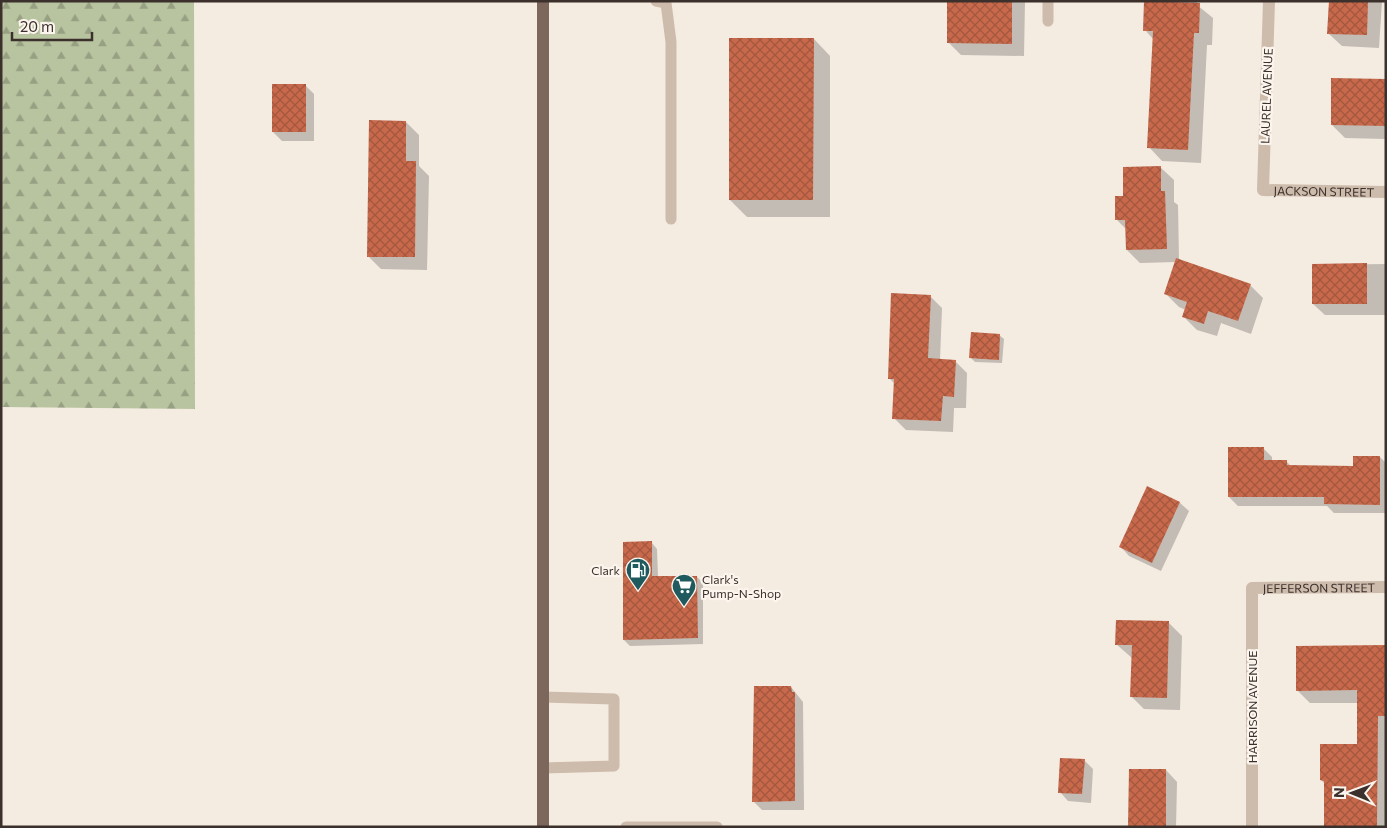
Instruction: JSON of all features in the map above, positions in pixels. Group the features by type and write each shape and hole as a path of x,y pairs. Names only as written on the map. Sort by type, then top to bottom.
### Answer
{"main road":[{"path":"543,827 544,1"}],"street":[{"name":"LAUREL AVENUE","path":"1263,190 1269,1"},
{"name":"JACKSON STREET","path":"1263,190 1386,192"},
{"name":"JEFFERSON STREET","path":"1252,588 1386,587"},
{"name":"HARRISON AVENUE","path":"1252,588 1252,827"}],"lane":[{"path":"656,1 666,3 671,42 671,219"},
{"path":"1048,1 1048,21"},
{"path":"543,697 614,699 614,766 543,768"},
{"path":"626,827 717,827"}],"green space":[{"path":"1,1 194,1 195,409 1,407"}],"building":[{"path":"947,1 1012,1 1012,44 947,43"},
{"path":"1144,1 1200,3 1199,33 1194,33 1188,150 1147,148 1153,31 1143,31"},
{"path":"1329,1 1368,1 1367,35 1327,34"},
{"path":"729,38 814,38 813,200 729,200"},
{"path":"1331,78 1386,79 1386,126 1331,125"},
{"path":"272,84 306,84 306,132 272,132"},
{"path":"369,120 406,121 406,161 416,161 415,257 367,257"},
{"path":"1161,166 1161,191 1165,191 1167,249 1126,250 1125,220 1115,220 1115,196 1123,196 1123,167"},
{"path":"1176,258 1251,284 1238,321 1208,311 1204,324 1182,317 1187,302 1164,294"},
{"path":"1367,263 1367,304 1312,304 1312,264"},
{"path":"891,293 931,295 928,358 956,360 954,397 943,396 941,421 892,419 894,379 888,379"},
{"path":"971,332 1000,334 999,360 969,358"},
{"path":"1228,447 1264,447 1264,460 1287,460 1287,465 1353,466 1353,456 1380,456 1380,505 1324,504 1324,497 1228,497"},
{"path":"1147,486 1180,502 1152,563 1119,547"},
{"path":"652,541 652,576 697,576 698,638 623,640 623,542"},
{"path":"1116,620 1169,621 1167,698 1130,697 1132,645 1115,645"},
{"path":"1386,645 1386,716 1378,716 1377,827 1324,827 1324,781 1320,780 1320,744 1357,744 1357,690 1296,691 1296,646"},
{"path":"754,686 791,686 792,692 795,692 795,801 752,802"},
{"path":"1060,758 1085,759 1082,794 1058,793"},
{"path":"1129,769 1166,769 1166,827 1128,827"}],"place":[{"name":"Clark","path":"638,591"},
{"name":"Clark's Pump-N-Shop","path":"684,607"}]}
